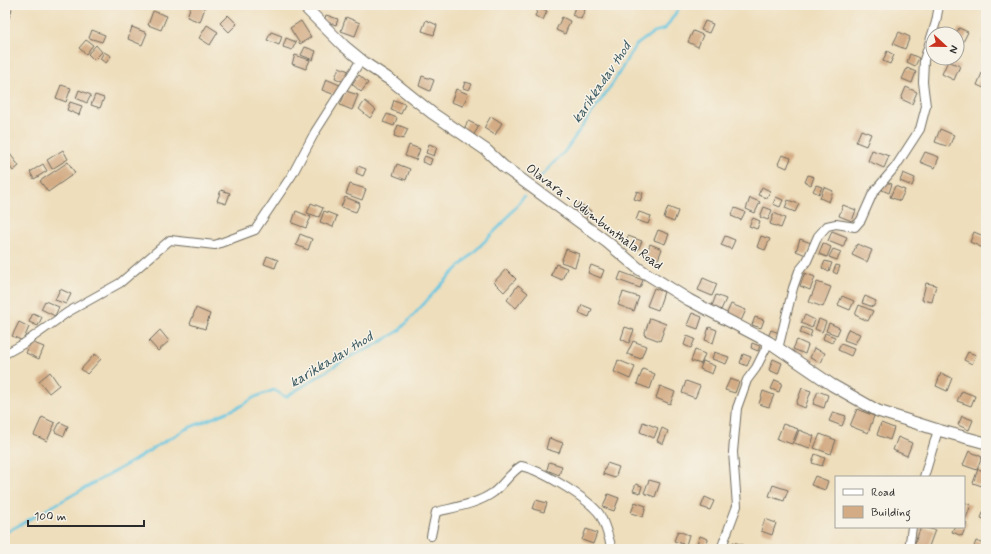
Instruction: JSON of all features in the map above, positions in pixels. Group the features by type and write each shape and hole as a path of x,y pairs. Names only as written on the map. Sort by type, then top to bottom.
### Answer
{"main road":[{"name":"Olavara - Udumbunthala Road","path":"303,5 344,46 361,60 397,84 432,113 486,150 503,166 607,242 639,269 689,300 773,346 878,411 986,443"}],"street":[{"path":"721,549 737,506 733,452 737,408 747,380 773,346 799,271 807,260 818,236 826,226 836,224 855,227 873,193 896,166 920,129 926,106 923,82 924,60 939,5"},
{"path":"5,354 23,344 68,312 120,283 170,240 215,245 255,230 292,175 315,132 361,60"},
{"path":"924,476 938,430"},
{"path":"431,536 436,512 480,500 495,492 515,470 521,466 531,468 566,487 598,512 612,549"},
{"path":"909,549 912,528"}],"building":[{"path":"191,5 206,5 200,22 187,17"},
{"path":"576,5 586,7 581,19 572,15"},
{"path":"5,7 12,9 8,21 5,19"},
{"path":"539,7 547,11 543,20 535,16"},
{"path":"153,11 167,16 161,30 148,25"},
{"path":"228,15 237,24 229,32 220,23"},
{"path":"326,15 338,19 336,25 324,21"},
{"path":"346,17 360,23 355,36 341,31"},
{"path":"562,17 570,21 565,34 556,30"},
{"path":"426,20 437,25 434,35 422,31"},
{"path":"301,21 311,37 300,44 290,28"},
{"path":"705,21 713,24 709,33 701,30"},
{"path":"207,25 218,32 210,45 199,38"},
{"path":"132,27 147,33 142,45 128,39"},
{"path":"92,30 105,35 102,42 89,38"},
{"path":"693,31 703,35 698,47 688,42"},
{"path":"965,31 968,32 965,38"},
{"path":"271,32 282,36 279,45 267,40"},
{"path":"899,32 910,37 905,49 893,44"},
{"path":"986,33 986,45 981,43"},
{"path":"286,38 296,42 292,50 283,47"},
{"path":"86,40 93,45 86,54 79,48"},
{"path":"96,45 102,52 94,60 88,54"},
{"path":"305,47 316,51 313,60 301,55"},
{"path":"887,51 894,55 890,64 883,61"},
{"path":"104,52 111,56 106,63 100,59"},
{"path":"910,54 919,58 915,66 907,62"},
{"path":"295,55 310,60 306,69 292,64"},
{"path":"946,66 960,66 954,80 942,74"},
{"path":"339,67 351,72 346,83 335,78"},
{"path":"907,68 916,72 912,83 902,79"},
{"path":"982,73 986,75 986,89 977,85"},
{"path":"359,75 368,83 361,92 352,84"},
{"path":"422,76 434,80 430,91 419,86"},
{"path":"326,79 342,86 338,96 322,90"},
{"path":"465,82 472,84 469,90 463,88"},
{"path":"61,85 71,88 66,102 56,98"},
{"path":"906,87 917,92 912,104 901,99"},
{"path":"456,89 468,94 463,106 451,102"},
{"path":"79,90 91,95 87,103 76,98"},
{"path":"346,91 358,95 352,110 340,105"},
{"path":"95,95 104,98 100,108 91,105"},
{"path":"394,100 405,104 401,114 391,110"},
{"path":"365,101 376,110 370,118 359,109"},
{"path":"70,102 82,106 79,115 67,110"},
{"path":"387,114 397,118 394,126 383,122"},
{"path":"491,116 502,123 495,135 484,128"},
{"path":"468,121 479,126 473,136 463,131"},
{"path":"398,125 408,129 403,139 394,136"},
{"path":"940,129 954,135 949,147 935,142"},
{"path":"861,130 871,134 866,146 856,142"},
{"path":"429,144 437,147 434,156 426,153"},
{"path":"409,145 420,149 416,160 405,156"},
{"path":"63,150 68,159 52,169 47,160"},
{"path":"872,150 889,156 884,168 868,161"},
{"path":"925,152 939,157 935,168 920,162"},
{"path":"10,154 19,166 13,171 5,160"},
{"path":"782,155 791,158 787,168 778,164"},
{"path":"425,156 432,159 430,165 422,162"},
{"path":"68,162 75,173 48,192 40,181"},
{"path":"43,164 47,171 34,179 30,172"},
{"path":"397,164 410,169 406,180 393,175"},
{"path":"358,166 366,169 363,176 356,173"},
{"path":"903,173 915,178 912,186 900,181"},
{"path":"808,175 814,177 811,185 805,182"},
{"path":"885,182 892,184 889,193 882,190"},
{"path":"350,184 366,189 362,200 346,194"},
{"path":"816,185 822,187 819,194 813,191"},
{"path":"895,186 905,190 900,201 890,197"},
{"path":"762,187 770,191 767,198 758,195"},
{"path":"824,187 833,191 829,202 820,198"},
{"path":"221,190 230,193 226,204 217,201"},
{"path":"637,191 643,193 640,201 634,199"},
{"path":"345,197 360,203 356,212 341,207"},
{"path":"776,197 783,200 780,207 773,204"},
{"path":"750,198 760,202 755,213 746,209"},
{"path":"788,200 799,204 795,212 785,208"},
{"path":"311,203 323,208 319,217 307,213"},
{"path":"579,203 591,211 585,220 573,211"},
{"path":"843,205 856,210 852,221 839,216"},
{"path":"668,207 678,211 674,222 664,218"},
{"path":"764,207 772,210 768,220 760,217"},
{"path":"735,208 745,212 741,220 731,216"},
{"path":"296,211 311,217 306,228 292,223"},
{"path":"324,211 337,216 333,227 320,222"},
{"path":"639,212 651,216 648,224 636,220"},
{"path":"774,213 785,218 781,228 770,224"},
{"path":"753,218 760,221 757,229 749,226"},
{"path":"658,230 669,234 665,244 654,240"},
{"path":"832,231 847,237 843,247 828,241"},
{"path":"974,232 986,237 983,248 970,242"},
{"path":"300,234 312,239 308,250 296,245"},
{"path":"628,236 642,241 638,250 625,245"},
{"path":"725,236 735,240 731,249 721,245"},
{"path":"761,236 770,239 765,250 757,247"},
{"path":"800,239 811,243 806,255 796,251"},
{"path":"823,243 831,247 827,257 819,254"},
{"path":"650,244 662,249 657,262 645,258"},
{"path":"857,244 872,250 867,262 852,255"},
{"path":"566,249 579,254 575,267 561,262"},
{"path":"833,249 841,252 837,260 829,257"},
{"path":"267,256 278,260 275,268 264,264"},
{"path":"825,261 832,263 829,271 822,268"},
{"path":"556,264 567,268 562,280 551,275"},
{"path":"591,265 604,270 601,278 588,273"},
{"path":"836,265 840,266 837,274 833,272"},
{"path":"506,269 516,279 504,292 494,282"},
{"path":"621,272 643,280 640,288 618,280"},
{"path":"805,273 815,277 810,290 800,286"},
{"path":"703,278 717,284 712,296 698,290"},
{"path":"817,282 831,287 823,307 809,302"},
{"path":"926,283 936,285 932,302 922,300"},
{"path":"518,285 528,293 516,308 507,300"},
{"path":"654,288 664,292 658,310 647,306"},
{"path":"60,289 71,294 66,304 55,300"},
{"path":"623,292 639,297 634,311 618,305"},
{"path":"716,295 726,299 721,310 712,306"},
{"path":"842,296 854,301 850,310 838,305"},
{"path":"865,296 876,301 873,307 862,303"},
{"path":"45,301 59,307 55,316 41,309"},
{"path":"731,304 746,310 741,321 726,315"},
{"path":"582,305 592,309 589,317 579,313"},
{"path":"859,305 873,311 868,321 855,315"},
{"path":"196,308 210,314 205,329 190,324"},
{"path":"33,313 42,317 38,326 29,322"},
{"path":"692,313 702,317 698,329 687,325"},
{"path":"805,315 815,320 812,328 801,323"},
{"path":"755,317 764,320 761,328 752,325"},
{"path":"650,318 666,324 660,341 644,335"},
{"path":"819,319 826,322 822,332 815,329"},
{"path":"19,322 29,327 23,341 12,336"},
{"path":"829,323 840,328 837,335 826,331"},
{"path":"625,327 634,330 629,343 621,339"},
{"path":"709,327 717,330 713,343 705,340"},
{"path":"802,327 812,331 810,337 800,333"},
{"path":"848,329 860,334 855,344 844,340"},
{"path":"160,330 169,341 158,351 149,341"},
{"path":"771,330 779,333 776,340 768,337"},
{"path":"825,333 835,337 832,343 823,339"},
{"path":"687,336 695,339 691,348 684,345"},
{"path":"797,340 808,345 805,354 793,349"},
{"path":"633,341 646,346 641,359 627,354"},
{"path":"31,342 44,347 39,359 26,353"},
{"path":"752,343 760,346 758,351 751,348"},
{"path":"841,344 854,349 851,356 838,350"},
{"path":"814,348 825,353 821,363 810,358"},
{"path":"695,350 705,354 701,364 691,361"},
{"path":"714,352 729,357 726,364 712,359"},
{"path":"968,352 976,355 972,364 964,360"},
{"path":"95,354 101,359 87,374 81,369"},
{"path":"743,354 751,357 747,366 740,363"},
{"path":"773,359 782,363 778,374 769,370"},
{"path":"618,360 635,367 630,379 614,372"},
{"path":"703,361 715,366 712,374 700,369"},
{"path":"643,369 655,374 650,389 637,384"},
{"path":"50,372 59,385 49,393 39,381"},
{"path":"941,373 952,378 947,391 936,386"},
{"path":"730,379 739,382 735,393 725,390"},
{"path":"775,380 782,383 779,392 771,389"},
{"path":"686,381 700,386 695,398 682,393"},
{"path":"660,386 675,392 670,404 656,398"},
{"path":"802,388 811,391 805,408 796,404"},
{"path":"763,391 774,395 769,407 759,404"},
{"path":"818,391 828,395 824,408 813,404"},
{"path":"962,391 975,396 971,406 957,401"},
{"path":"857,409 874,416 868,433 850,426"},
{"path":"833,412 846,416 842,426 829,421"},
{"path":"962,416 973,420 969,430 958,425"},
{"path":"42,417 55,423 47,441 34,435"},
{"path":"60,422 68,426 64,436 55,432"},
{"path":"643,422 658,428 654,438 640,432"},
{"path":"881,423 894,428 890,440 877,435"},
{"path":"783,424 798,429 792,444 777,439"},
{"path":"662,428 668,431 663,444 657,441"},
{"path":"799,430 814,436 810,448 794,443"},
{"path":"820,434 836,440 831,454 814,448"},
{"path":"898,437 912,443 907,456 893,450"},
{"path":"549,438 563,443 559,453 546,449"},
{"path":"969,451 982,457 977,470 963,465"},
{"path":"815,454 825,458 822,466 812,463"},
{"path":"549,462 562,466 559,475 547,470"},
{"path":"607,463 619,467 615,478 603,474"},
{"path":"978,469 986,472 985,487 973,483"},
{"path":"815,476 828,481 825,490 811,485"},
{"path":"649,480 660,483 655,497 644,493"},
{"path":"636,484 642,486 640,493 633,491"},
{"path":"773,485 788,490 784,501 769,496"},
{"path":"608,494 619,498 614,511 603,507"},
{"path":"705,497 714,501 710,510 701,507"},
{"path":"536,500 547,503 544,512 533,509"},
{"path":"635,502 646,506 643,517 631,513"},
{"path":"965,502 971,505 965,518"},
{"path":"986,506 986,520 981,518"},
{"path":"765,519 776,523 772,535 761,531"},
{"path":"965,522 967,523 962,536 952,532 954,528 965,528"},
{"path":"921,528 935,530 928,549 914,545"},
{"path":"586,529 597,533 593,544 582,540"},
{"path":"678,531 689,535 686,545 674,541"},
{"path":"700,536 708,539 705,549 696,546"},
{"path":"976,541 986,545 986,549 973,549"},
{"path":"733,542 743,545 741,549 730,549"}],"waterway":[{"name":"karikkadav thod","path":"541,176 565,151 613,83 635,46 654,32 665,29 681,5"},
{"name":"karikkadav thod","path":"5,533 133,461 186,429 239,407 255,397 274,390 286,397 349,357 372,347 399,331 439,287 503,223 524,196"}]}
